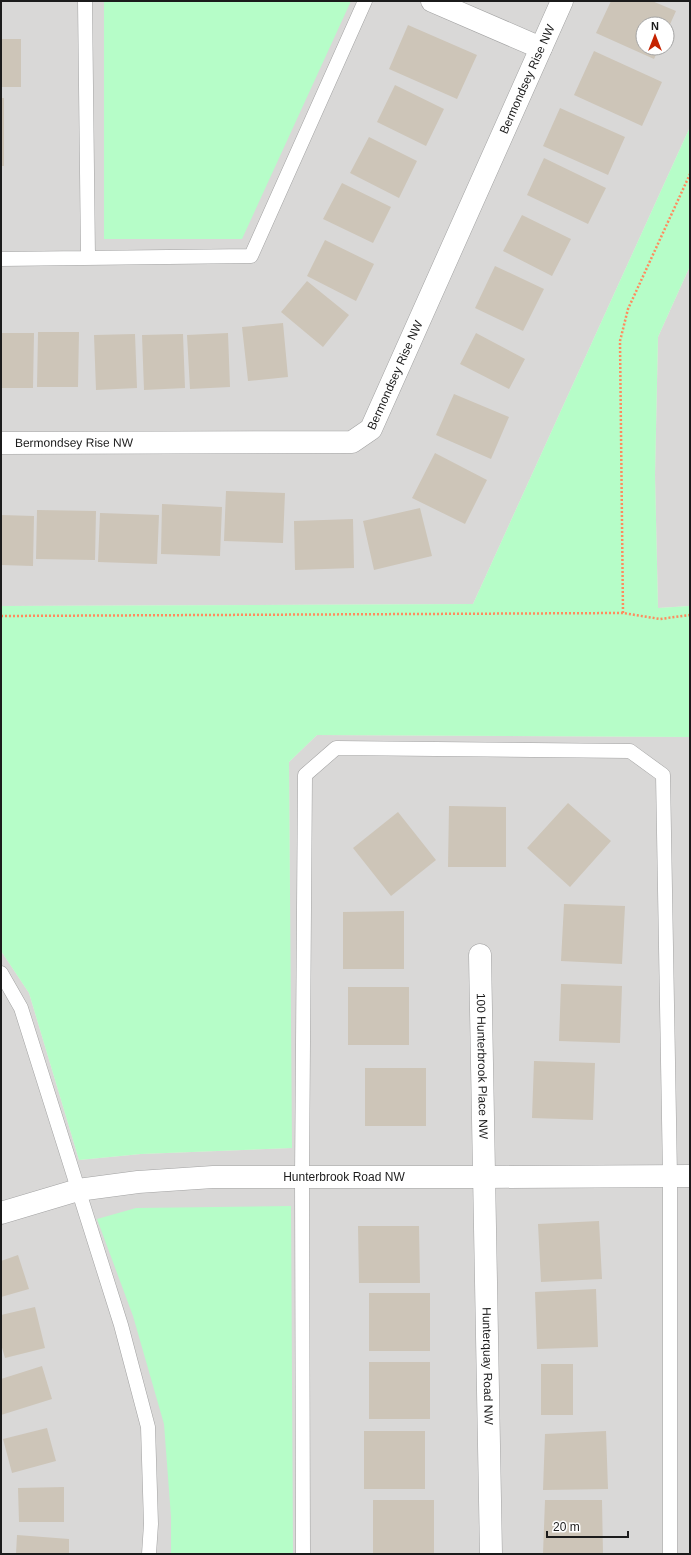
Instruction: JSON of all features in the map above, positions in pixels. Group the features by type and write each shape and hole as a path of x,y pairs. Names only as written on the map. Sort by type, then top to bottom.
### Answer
{"street":[{"path":"432,1 541,48"},
{"name":"Bermondsey Rise NW","path":"1,443 352,442 371,429 562,1"},
{"name":"100 Hunterbrook Place NW","path":"480,955 484,1178"},
{"name":"Hunterbrook Road NW","path":"1,1213 78,1190 138,1182 213,1177 484,1178 680,1176"},
{"name":"Hunterquay Road NW","path":"484,1178 491,1554"}],"lane":[{"path":"85,1 88,258"},
{"path":"1,259 251,256 366,1"},
{"path":"303,1554 302,1177 305,775 336,748 630,751 663,775 680,1176 670,1554"},
{"path":"1,973 21,1008 121,1325 148,1427 151,1524 149,1554"}],"path":[{"path":"623,613 620,341 628,309 690,174"},
{"path":"1,616 623,613 660,619 690,615"}],"shaded area":[{"path":"1,1 690,1 690,127 473,604 1,606"},
{"path":"690,266 690,606 658,608 655,475 658,337"},
{"path":"317,735 690,737 690,1554 1,1554 1,951 29,993 79,1160 141,1154 291,1148 289,762"}],"green space":[{"path":"104,1 351,1 242,239 104,239"},
{"path":"690,127 690,266 658,337 655,475 658,608 690,606 690,737 317,735 289,762 292,1148 141,1154 79,1160 29,993 1,951 1,606 473,604"},
{"path":"291,1206 293,1554 171,1554 171,1517 164,1424 133,1316 97,1219 136,1208"}],"building":[{"path":"611,1 652,1 676,11 674,16 635,16 635,50 596,33"},
{"path":"408,25 477,55 457,99 389,69"},
{"path":"1,39 21,39 21,87 1,87"},
{"path":"594,51 662,82 642,126 574,95"},
{"path":"647,56 655,56 654,59"},
{"path":"395,85 444,109 426,146 377,122"},
{"path":"1,98 4,98 4,166 1,166"},
{"path":"560,108 625,137 608,175 543,146"},
{"path":"369,137 417,161 399,198 350,173"},
{"path":"544,158 606,188 588,224 527,195"},
{"path":"342,183 391,207 373,243 323,219"},
{"path":"522,215 571,239 552,276 503,251"},
{"path":"325,240 374,264 356,301 307,276"},
{"path":"495,266 544,289 523,331 475,308"},
{"path":"307,281 349,315 323,347 281,312"},
{"path":"283,323 288,377 248,381 242,327"},
{"path":"38,332 79,332 78,387 37,387"},
{"path":"1,333 34,333 33,388 1,388"},
{"path":"228,333 230,387 190,389 187,335"},
{"path":"476,333 525,359 509,389 460,364"},
{"path":"135,334 137,388 96,390 94,335"},
{"path":"183,334 185,388 144,390 142,335"},
{"path":"454,394 509,417 491,459 436,435"},
{"path":"435,453 487,480 465,524 412,498"},
{"path":"226,491 285,493 283,543 224,541"},
{"path":"162,504 222,507 220,556 161,554"},
{"path":"420,508 432,556 374,570 363,521"},
{"path":"37,510 96,511 95,560 36,559"},
{"path":"100,513 159,515 157,564 98,562"},
{"path":"1,515 34,516 33,566 1,565"},
{"path":"353,519 354,568 295,570 294,521"},
{"path":"568,803 611,841 570,887 527,848"},
{"path":"449,806 506,807 506,867 448,867"},
{"path":"398,812 436,860 391,896 353,848"},
{"path":"564,904 625,906 622,964 561,961"},
{"path":"404,911 404,969 343,969 343,912"},
{"path":"561,984 622,986 620,1043 559,1041"},
{"path":"348,987 409,987 409,1045 348,1045"},
{"path":"534,1061 595,1063 593,1120 532,1118"},
{"path":"365,1068 426,1068 426,1126 365,1126"},
{"path":"599,1221 602,1279 541,1282 538,1224"},
{"path":"358,1226 419,1226 420,1283 359,1283"},
{"path":"18,1255 29,1289 1,1297 1,1261"},
{"path":"596,1289 598,1347 537,1349 535,1292"},
{"path":"369,1293 430,1293 430,1351 369,1351"},
{"path":"35,1307 45,1348 5,1358 1,1344 1,1315"},
{"path":"369,1362 430,1362 430,1419 369,1419"},
{"path":"541,1364 573,1364 573,1415 541,1415"},
{"path":"42,1366 52,1399 1,1415 1,1379"},
{"path":"47,1428 56,1461 12,1473 3,1439"},
{"path":"364,1431 425,1431 425,1489 364,1489"},
{"path":"606,1431 608,1489 543,1490 545,1434"},
{"path":"64,1487 64,1522 19,1522 18,1488"},
{"path":"373,1500 434,1500 434,1554 373,1554"},
{"path":"545,1500 602,1500 603,1554 543,1554"},
{"path":"17,1535 69,1539 69,1554 16,1554"}]}
